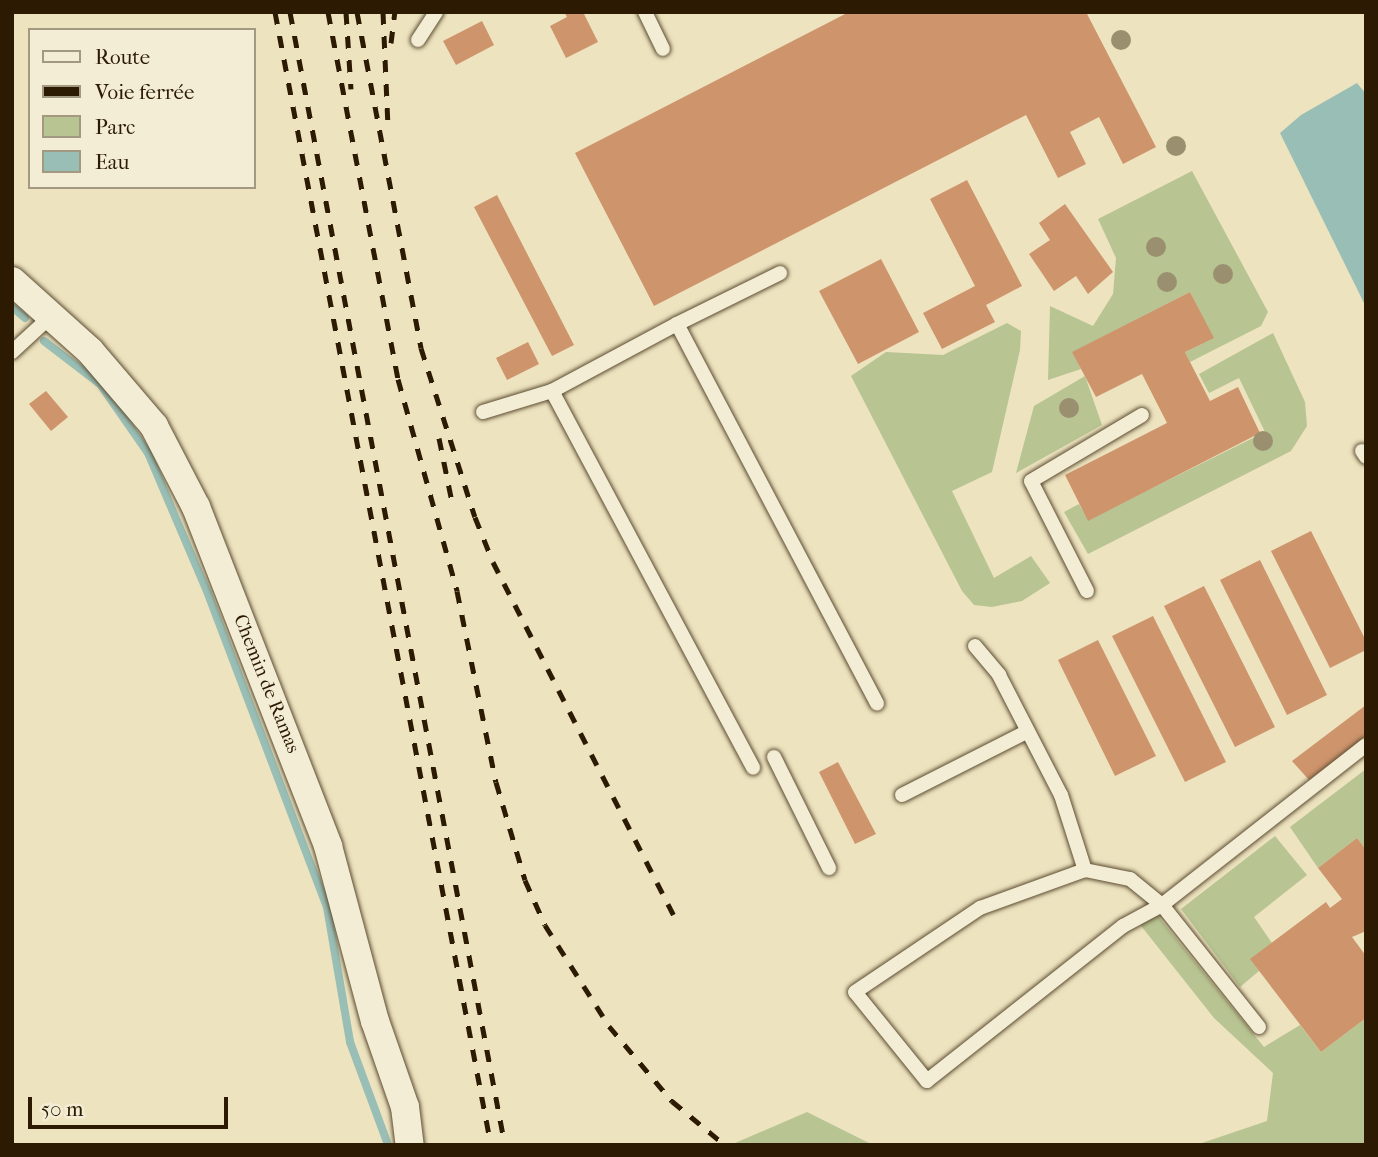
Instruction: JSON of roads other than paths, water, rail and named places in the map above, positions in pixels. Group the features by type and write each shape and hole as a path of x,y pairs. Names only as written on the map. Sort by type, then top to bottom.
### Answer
{"street":[{"name":"Chemin de Ramas","path":"12,281 90,351 155,426 195,507 328,846 375,1021 405,1107 410,1145"}],"lane":[{"path":"418,40 436,12"},
{"path":"645,12 663,49"},
{"path":"483,412 552,391 779,273"},
{"path":"12,352 51,316"},
{"path":"677,324 877,704"},
{"path":"552,391 753,768"},
{"path":"1087,591 1031,481 1142,415"},
{"path":"975,646 999,675 1061,795 1085,870"},
{"path":"902,795 1028,731"},
{"path":"1259,1027 1162,905 1130,879 1085,870 980,908 855,992 927,1081 1122,926 1162,905 1366,745"},
{"path":"774,757 829,869"}],"water":[{"path":"1357,83 1366,94 1366,307 1280,133 1301,115"}],"waterway":[{"path":"12,307 25,318"},
{"path":"44,341 100,384 148,453 208,594 327,907 350,1042 388,1145"}],"railway":[{"path":"275,12 491,1145"},
{"path":"290,12 505,1145"},
{"path":"328,12 398,379 457,591 496,782 525,880 545,925 609,1026 672,1101 725,1145"},
{"path":"346,12 351,89"},
{"path":"357,12 421,348 475,517 493,562 678,924"},
{"path":"383,12 388,128"},
{"path":"391,43 395,12"},
{"path":"439,438 453,507"}]}
